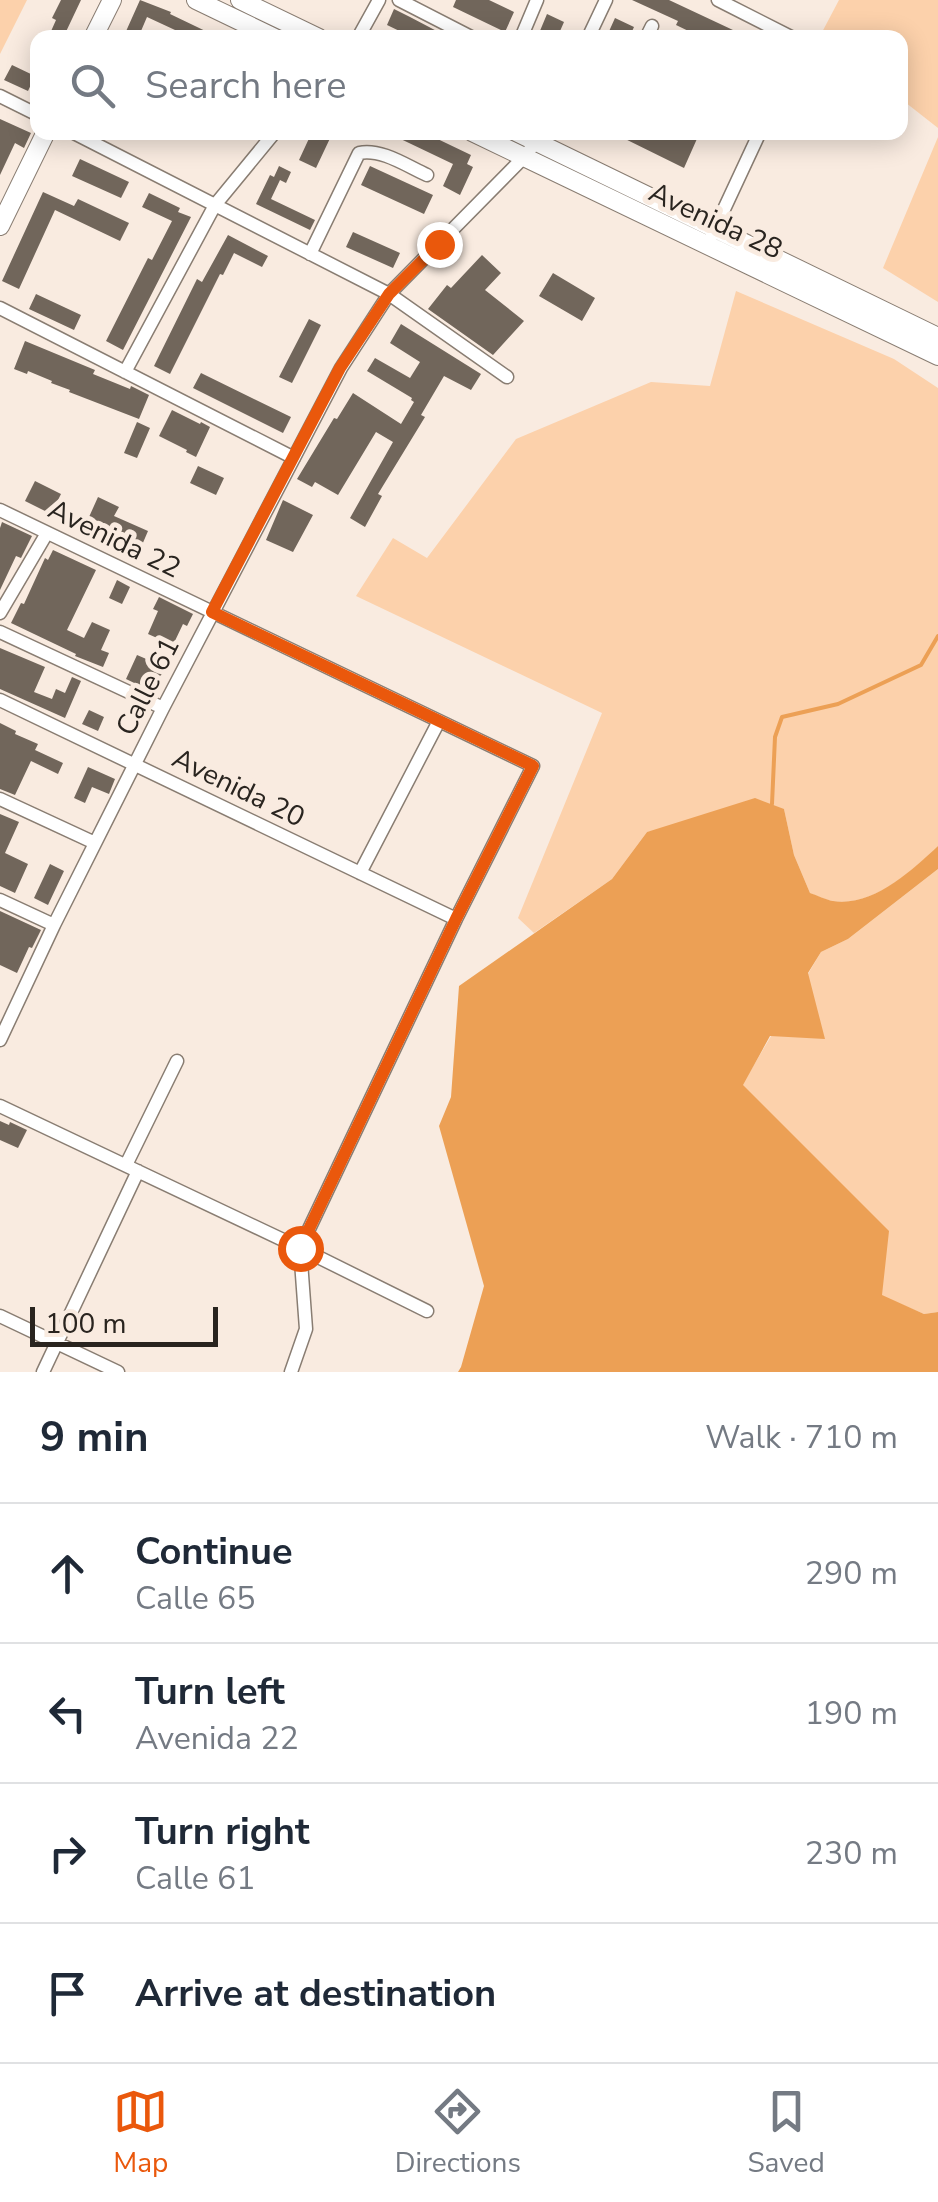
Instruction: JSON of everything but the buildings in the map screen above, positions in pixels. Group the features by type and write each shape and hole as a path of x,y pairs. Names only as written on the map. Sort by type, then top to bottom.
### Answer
{"main road":[{"path":"98,30 112,0"},
{"path":"196,0 258,30"},
{"path":"240,0 302,30"},
{"path":"0,226 5,202 41,140"},
{"name":"Avenida 28","path":"488,140 938,337"},
{"name":"Avenida 28","path":"542,140 710,238 938,356"}],"street":[{"path":"362,30 378,0"},
{"path":"399,0 429,7 462,30"},
{"path":"525,30 538,0"},
{"path":"592,30 606,0"},
{"path":"718,0 776,30"},
{"path":"0,96 30,111"},
{"path":"88,140 389,294 507,377"},
{"path":"125,372 216,205 269,140"},
{"name":"Calle 61","path":"0,1040 162,708 340,368 389,294 537,140"},
{"path":"710,238 756,140"},
{"path":"310,254 359,154 376,153 427,175"},
{"path":"0,308 294,458"},
{"name":"Avenida 22","path":"0,510 533,766 456,919"},
{"path":"0,613 46,532"},
{"path":"0,632 162,708"},
{"name":"Avenida 20","path":"0,700 456,919"},
{"path":"360,872 439,721"},
{"path":"0,799 95,843"},
{"path":"0,900 54,925"},
{"path":"291,1372 306,1329 300,1248 456,919"},
{"path":"43,1372 178,1061"},
{"path":"0,1106 427,1311"},
{"path":"0,1316 118,1372"}],"shaded area":[{"path":"0,0 27,0 0,54"},
{"path":"839,0 938,0 938,128 908,104 908,30 823,30"},
{"path":"938,137 938,302 883,268"},
{"path":"736,291 894,359 938,388 938,846 891,886 863,899 833,901 810,893 794,855 784,809 647,832 612,879 534,933 518,918 602,713 356,596 393,538 427,558 516,439 651,382 710,386"},
{"path":"755,798 784,809 794,855 810,893 830,900 848,901 877,893 938,846 938,869 848,939 821,952 808,973 825,1039 770,1036 743,1085 889,1231 882,1295 924,1314 938,1312 938,1372 458,1372 484,1286 439,1126 451,1097 459,986 612,879 647,832"},
{"path":"938,869 938,1312 924,1314 882,1296 795,1139 742,1085 821,952 848,939"}],"waterway":[{"path":"772,804 775,737 782,717 838,704 921,665 938,636"}],"route":[{"path":"300,1248 533,766 212,612 340,368 389,294 439,244"}]}
